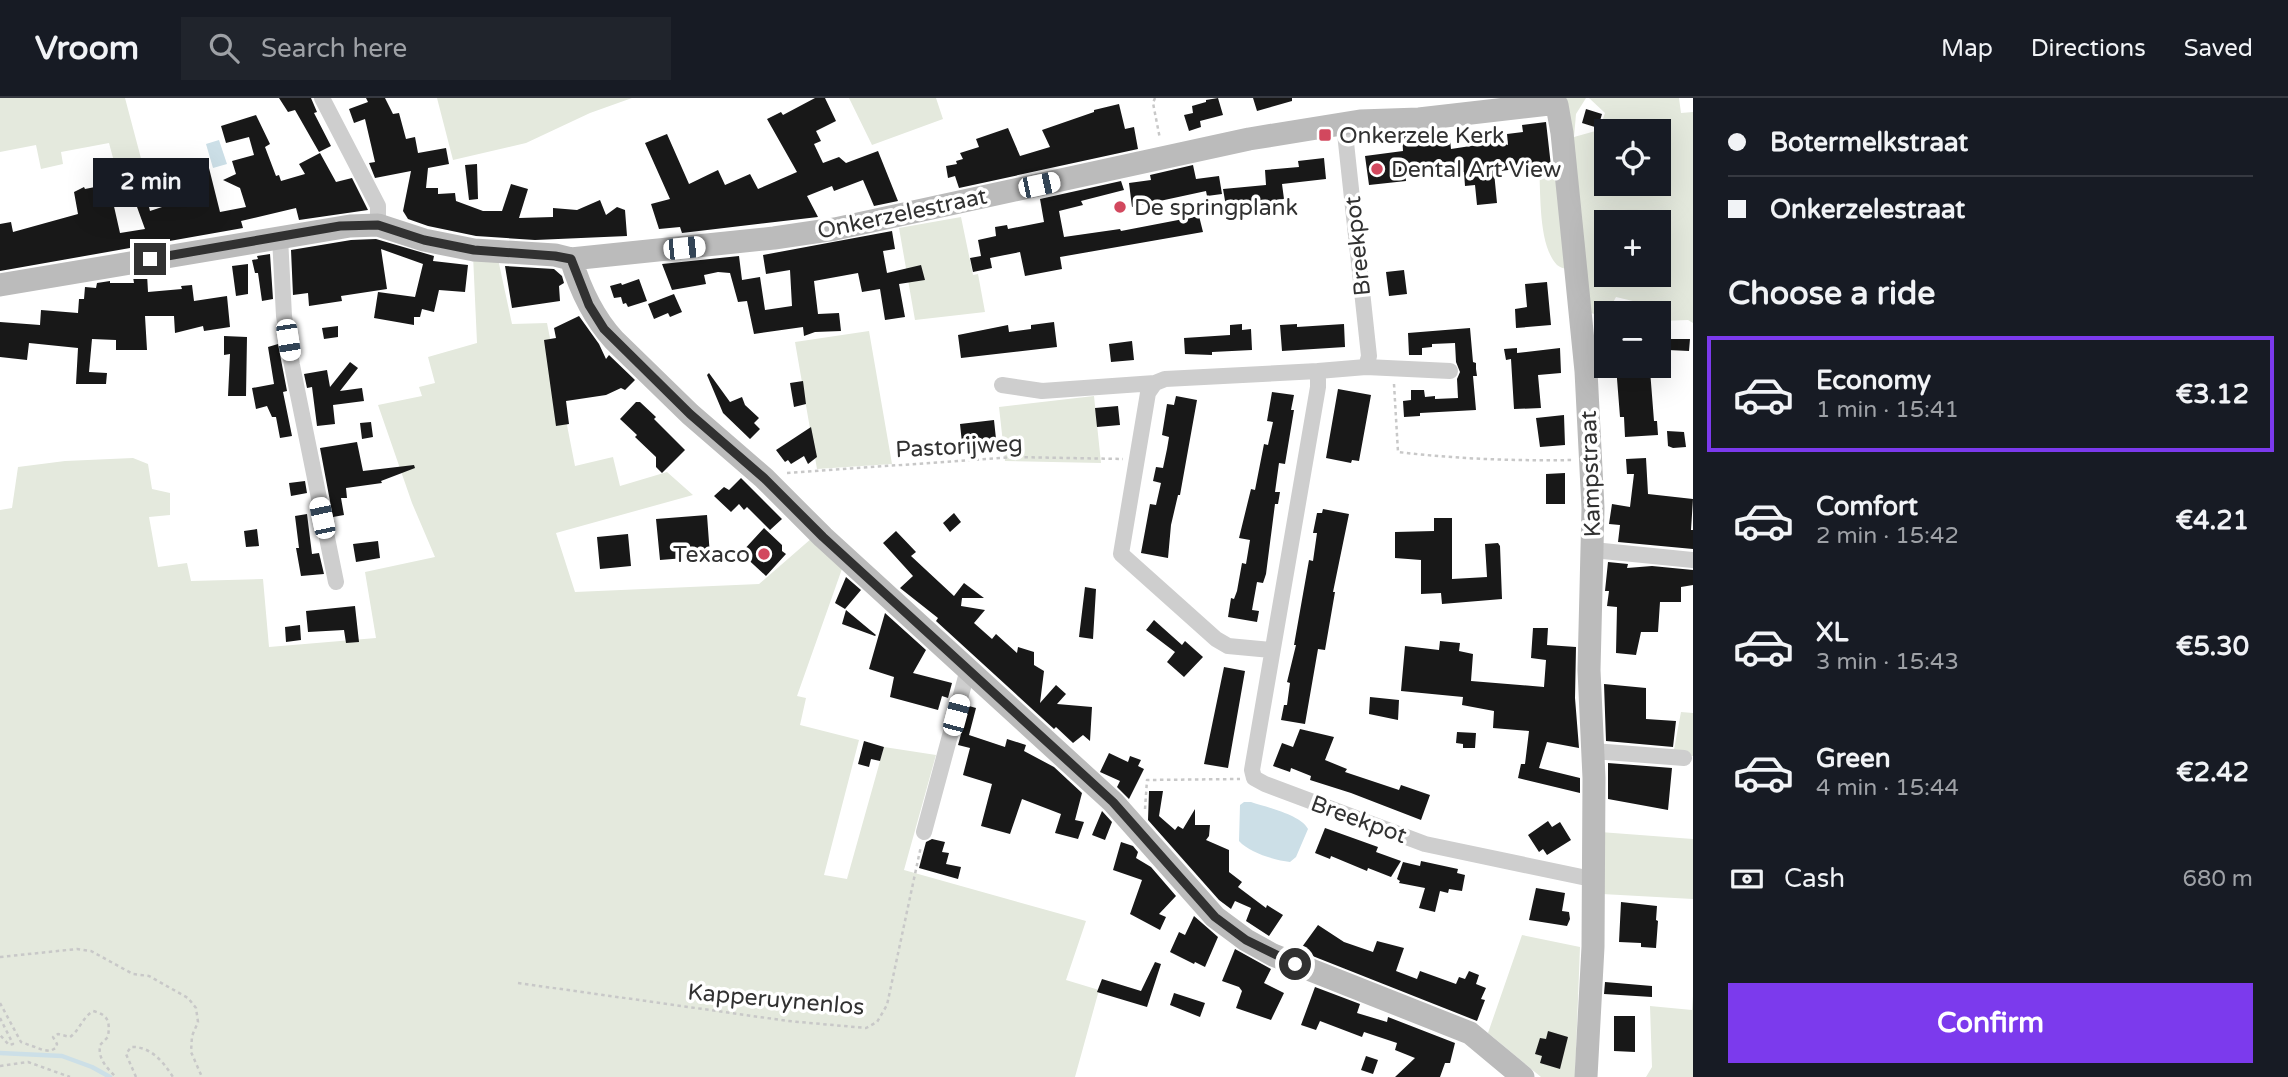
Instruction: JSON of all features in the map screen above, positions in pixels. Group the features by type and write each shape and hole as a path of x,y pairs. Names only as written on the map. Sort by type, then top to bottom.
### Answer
{"street":[{"path":"322,98 378,206 378,225"},
{"name":"Onkerzelestraat","path":"0,285 340,226 378,225 424,240 474,250 571,259 774,238 835,229 1249,139 1384,118 1419,119 1558,102"},
{"name":"Kampstraat","path":"1558,102 1586,371 1592,460 1593,551 1589,670 1594,878 1586,1077"},
{"name":"Breekpot","path":"1344,124 1369,356 1366,367"},
{"path":"280,237 286,328 336,582"},
{"path":"571,259 589,305 614,340 690,414 764,478 823,537 1113,802 1215,917 1273,956 1470,1033 1523,1077"},
{"path":"1002,385 1042,391 1155,383 1165,379 1366,367 1392,366 1450,371"},
{"path":"1254,778 1252,770 1318,387 1318,371"},
{"path":"1155,383 1148,393 1121,554 1216,639 1228,646 1271,650"},
{"name":"Kampstraat","path":"1593,551 1693,560"},
{"path":"924,832 968,669"},
{"path":"1593,751 1684,758"},
{"name":"Breekpot","path":"1254,778 1265,785 1425,844 1594,878"}],"path":[{"path":"1155,98 1153,103 1164,158"},
{"path":"1392,366 1398,452 1444,458 1592,460"},
{"name":"Pastorijweg","path":"783,474 1014,457 1137,460"},
{"path":"1145,808 1147,780 1254,778"},
{"name":"Kapperuynenlos","path":"518,983 788,1021 866,1028 877,1022 887,1005 924,832"},
{"path":"0,957 77,949 91,951 133,974 149,976 188,998 196,1009 198,1022 192,1036 191,1052 202,1077"},
{"path":"0,1003 21,1042 50,1051 56,1048 57,1044 53,1037 58,1034 70,1037 87,1015 93,1011 103,1014 109,1021 108,1037 100,1045 99,1055 116,1077"},
{"path":"0,1018 13,1044 9,1045 0,1035"},
{"path":"136,1077 126,1054 131,1047 145,1048 173,1077"},
{"path":"0,1066 28,1062 70,1077"}],"shaded area":[{"path":"0,98 125,98 147,181 120,184 109,143 61,152 63,164 41,169 36,145 0,152"},
{"path":"437,98 632,98 590,113 526,143 453,160"},
{"path":"849,98 936,98 943,119 872,145"},
{"path":"1565,98 1586,98 1576,114 1574,137 1594,131 1594,196 1671,196 1671,119 1603,119 1605,113 1589,98 1679,98 1681,113 1693,112 1693,323 1688,320 1671,321 1671,301 1633,301 1616,297 1614,301 1594,301 1594,314 1585,310 1579,270 1564,269 1557,265 1546,245 1539,166 1556,164"},
{"path":"219,140 227,164 213,168 206,144"},
{"path":"961,217 973,275 978,274 985,312 915,320 899,228"},
{"path":"473,255 498,259 512,324 547,323 575,466 613,457 620,486 667,472 693,495 556,533 575,592 759,584 812,538 843,566 797,696 806,698 800,725 859,740 824,875 847,879 884,747 936,755 904,870 1086,921 1066,980 1099,990 1075,1077 0,1077 0,510 12,508 18,467 65,461 133,458 148,464 152,489 170,493 170,515 149,517 158,567 187,563 191,581 263,579 269,647 376,638 365,572 435,557 412,503 378,405 422,396 419,387 435,383 428,357 477,343"},
{"path":"869,331 892,464 817,469 795,342"},
{"path":"1094,396 1101,463 1005,461 999,407"},
{"path":"1681,712 1693,713 1693,756 1673,755"},
{"path":"1244,802 1282,812 1304,824 1308,829 1296,857 1290,862 1270,858 1249,849 1239,841 1240,805"},
{"path":"1600,832 1693,839 1693,899 1602,894"},
{"path":"1522,935 1580,947 1575,1077 1541,1077 1488,1033"},
{"path":"1693,996 1693,1077 1646,1077 1652,1067 1650,1006 1692,1010"}],"building":[{"path":"279,98 311,98 317,112 314,113 331,146 319,152 295,110 288,112"},
{"path":"366,98 385,98 393,114 399,113 406,139 415,137 418,153 446,148 449,164 428,168 426,188 438,188 438,194 455,193 456,201 483,211 502,211 511,184 528,189 519,218 553,217 553,208 577,210 600,200 606,215 617,207 625,210 627,236 535,240 476,236 408,219 403,211 411,171 375,178 369,163 375,162 365,119 354,123 349,109 368,102"},
{"path":"815,98 825,98 836,121 816,131 821,141 814,144 823,163 839,157 846,163 878,151 898,201 874,206 863,180 834,191 832,186 807,196 818,217 682,233 680,227 659,229 651,204 670,199 645,143 667,134 689,184 718,170 725,185 750,174 758,189 797,172 767,119 781,112 783,115"},
{"path":"1218,98 1223,115 1200,121 1201,127 1189,131 1184,115 1193,113 1192,106"},
{"path":"1253,98 1292,98 1292,101 1257,111"},
{"path":"1119,104 1125,129 1134,127 1138,149 959,188 955,176 948,178 946,166 957,164 956,161 963,159 960,153 979,147 976,139 1008,128 1020,156 1050,147 1042,130 1094,110"},
{"path":"1586,109 1602,114 1601,119 1594,119 1594,127 1582,123"},
{"path":"256,115 270,144 265,147 276,176 279,175 281,181 305,174 299,164 320,153 336,182 352,178 368,210 299,220 296,208 241,221 243,228 0,271 0,224 11,222 13,232 78,214 74,192 84,187 105,185 111,203 113,202 120,233 145,229 137,207 148,203 150,211 177,202 170,178 209,168 220,212 246,207 240,188 223,180 236,174 232,161 254,155 249,137 226,143 221,126"},
{"path":"1546,122 1551,166 1494,172 1497,203 1477,205 1475,185 1465,186 1464,172 1451,173 1450,162 1427,164 1428,168 1405,169 1406,181 1369,185 1365,156 1403,151 1402,134 1449,130 1451,149 1477,145 1485,135 1508,145 1507,134 1523,132 1522,125"},
{"path":"1324,158 1326,179 1282,184 1284,199 1276,200 1276,204 1239,205 1240,217 1228,218 1223,189 1266,185 1265,170 1299,167 1298,161"},
{"path":"477,164 478,199 469,200 465,165"},
{"path":"1193,165 1196,179 1219,176 1222,194 1207,196 1206,191 1132,207 1129,183 1151,180 1150,175"},
{"path":"1121,181 1124,190 1081,201 1083,205 1059,211 1064,237 1121,231 1199,216 1203,232 1060,257 1062,269 1025,276 1020,252 990,258 992,268 973,272 970,258 981,256 978,240 996,236 995,227 1007,225 1008,229 1044,222 1040,199"},
{"path":"892,231 895,249 883,251 887,273 921,265 925,280 899,284 905,317 885,320 880,289 862,292 858,273 814,281 818,314 839,313 841,331 815,332 804,336 803,327 754,334 747,301 738,302 730,273 704,275 706,284 672,290 662,264 739,256 742,280 760,277 765,310 792,306 790,270 766,274 763,255"},
{"path":"376,239 434,256 433,261 468,265 465,292 439,290 434,312 422,309 420,317 414,317 414,325 374,318 378,292 415,297 423,264 381,249 387,289 341,296 342,301 309,306 308,293 293,295 291,250 351,240"},
{"path":"270,254 273,299 262,301 258,273 255,273 252,260 258,259 257,256"},
{"path":"248,264 248,294 236,296 232,266"},
{"path":"505,266 554,269 562,276 564,283 559,286 560,301 512,308"},
{"path":"1404,270 1407,294 1389,296 1386,272"},
{"path":"147,274 148,292 182,289 181,286 192,285 194,301 227,296 230,327 204,331 203,326 175,333 174,316 145,316 147,350 116,350 116,340 92,339 89,372 107,373 106,384 76,384 78,348 29,343 27,360 0,357 0,322 40,325 41,310 78,313 79,299 84,299 85,287 96,288 97,283 110,281 134,283 133,277"},
{"path":"639,279 647,301 628,307 626,303 623,304 621,297 614,298 610,286"},
{"path":"1547,282 1551,325 1516,328 1515,309 1527,307 1525,284"},
{"path":"674,294 682,312 670,317 668,313 654,319 648,304"},
{"path":"579,316 606,359 609,355 635,380 625,390 621,388 606,395 566,401 569,424 556,426 544,340 556,338 554,328"},
{"path":"1054,322 1057,347 961,358 958,335 1008,325 1009,332"},
{"path":"1242,324 1242,330 1251,329 1252,350 1212,352 1212,355 1185,354 1184,338 1230,335 1230,325"},
{"path":"1297,324 1297,327 1344,324 1345,347 1282,351 1280,325"},
{"path":"338,326 338,337 324,339 322,328"},
{"path":"1470,328 1477,376 1473,376 1476,410 1420,413 1420,416 1404,417 1403,401 1411,400 1411,390 1424,390 1425,397 1435,396 1435,399 1458,398 1457,379 1460,372 1456,362 1455,343 1432,344 1432,347 1422,348 1422,355 1409,355 1408,333"},
{"path":"224,336 247,337 246,396 228,396 230,354 224,355"},
{"path":"1671,339 1690,339 1689,351 1671,350"},
{"path":"1132,341 1134,360 1111,362 1109,344"},
{"path":"278,344 287,391 283,392 292,436 280,438 276,417 272,417 267,406 256,409 252,388 274,384 268,347"},
{"path":"1517,348 1517,353 1560,348 1561,373 1538,375 1541,408 1514,409 1511,359 1506,360 1504,349"},
{"path":"350,362 358,368 340,391 362,388 364,401 333,405 335,424 317,426 312,387 307,388 304,374 327,370 330,387"},
{"path":"709,373 730,402 742,397 745,405 759,418 754,423 760,429 750,439 723,413 707,375"},
{"path":"1617,378 1651,378 1654,421 1657,421 1658,435 1625,437 1624,417 1620,417"},
{"path":"803,381 806,404 794,407 790,383"},
{"path":"1338,389 1371,395 1359,461 1352,460 1351,463 1326,458"},
{"path":"1272,392 1294,395 1291,410 1294,410 1285,464 1279,463 1275,492 1280,492 1278,504 1275,504 1266,574 1263,583 1257,582 1252,610 1259,611 1257,622 1228,617 1231,598 1234,599 1237,591 1242,563 1246,564 1250,540 1239,538 1251,489 1255,490 1264,444 1268,445 1273,422 1267,421"},
{"path":"1176,396 1197,400 1180,495 1171,525 1168,558 1141,553 1150,504 1156,505 1161,483 1153,481 1156,467 1163,468 1167,449 1169,437 1162,435 1167,404 1174,405"},
{"path":"636,402 640,402 656,417 654,419 685,450 662,473 656,467 656,457 620,419"},
{"path":"1118,406 1120,425 1097,427 1095,408"},
{"path":"1564,415 1565,445 1540,447 1536,418"},
{"path":"994,420 996,439 962,443 960,424"},
{"path":"371,422 373,437 362,439 360,423"},
{"path":"811,427 817,457 808,464 804,456 791,464 788,460 785,462 776,450"},
{"path":"1667,431 1684,432 1686,447 1668,446"},
{"path":"357,442 363,471 414,465 415,468 381,481 382,483 346,488 347,498 341,498 344,515 333,517 320,448"},
{"path":"1646,458 1648,494 1693,499 1693,549 1618,542 1620,525 1609,524 1612,504 1630,507 1634,474 1627,474 1626,459"},
{"path":"1565,473 1565,504 1546,504 1546,474"},
{"path":"741,478 782,519 770,530 747,507 744,510 739,504 731,512 714,496 724,487 729,490"},
{"path":"305,481 307,493 291,496 289,483"},
{"path":"1323,509 1349,514 1333,592 1325,650 1318,649 1305,724 1281,720 1284,705 1287,705 1290,683 1287,682 1296,645 1309,560 1313,561 1317,533 1313,533 1317,513 1322,513"},
{"path":"954,513 961,522 950,532 943,523"},
{"path":"307,514 312,554 319,553 324,574 301,576 296,548 299,548 295,516"},
{"path":"707,515 710,556 660,560 656,519"},
{"path":"1434,518 1452,518 1452,579 1487,577 1485,544 1498,543 1502,599 1442,604 1441,593 1421,594 1421,560 1395,558 1395,532 1434,531"},
{"name":"Texaco","path":"764,528 782,545 782,551 786,554 766,576 741,553"},
{"path":"257,529 259,546 246,547 244,531"},
{"path":"896,531 916,552 911,556 954,596 964,583 984,598 962,598 961,606 985,610 974,623 992,639 996,634 1017,653 1018,647 1034,652 1034,665 1044,671 1040,703 1056,685 1066,694 1057,704 1092,707 1090,741 1083,735 1073,743 1056,727 1054,729 936,621 938,618 900,588 913,576 883,543"},
{"path":"628,534 631,566 600,569 597,537"},
{"path":"378,541 380,558 356,562 353,544"},
{"path":"1608,562 1628,564 1627,568 1652,566 1693,570 1693,585 1681,587 1681,602 1660,602 1658,632 1641,632 1636,655 1616,653 1617,607 1607,606 1609,591 1605,591"},
{"path":"846,577 861,590 845,609 835,603"},
{"path":"1085,587 1096,589 1093,639 1079,637"},
{"path":"355,606 359,642 346,643 344,630 308,632 306,611"},
{"path":"846,610 876,635 842,624"},
{"path":"885,613 926,650 913,673 952,683 948,698 942,696 938,710 890,697 894,677 869,669"},
{"path":"1154,620 1182,645 1185,641 1203,657 1184,677 1167,662 1175,652 1146,630"},
{"path":"300,625 301,640 286,642 285,627"},
{"path":"1533,628 1548,628 1547,645 1576,647 1575,698 1579,748 1547,742 1539,768 1580,778 1580,793 1518,778 1521,764 1525,764 1529,731 1493,728 1494,711 1462,705 1463,697 1401,691 1405,646 1439,650 1440,641 1460,643 1459,651 1473,654 1471,681 1544,687 1546,660 1531,658"},
{"path":"1224,667 1245,671 1228,768 1204,764"},
{"path":"1604,684 1646,688 1646,719 1676,721 1673,747 1606,741"},
{"path":"1370,697 1399,700 1398,720 1369,714"},
{"path":"969,706 976,708 969,735 1005,747 1007,739 1026,745 1024,751 1054,767 1082,793 1075,820 1084,822 1078,839 1055,833 1061,814 1022,799 1010,834 981,826 992,784 963,775 970,748 958,745"},
{"path":"1300,729 1334,737 1325,760 1347,769 1345,772 1399,790 1401,785 1430,795 1421,820 1310,780 1311,776 1291,768 1290,772 1273,766 1282,743 1293,747"},
{"path":"1457,732 1476,733 1475,748 1463,748 1463,744 1456,743"},
{"path":"864,741 884,747 880,761 871,759 869,767 858,764"},
{"path":"1109,753 1128,762 1130,756 1141,760 1138,766 1144,769 1129,799 1117,787 1120,781 1100,772"},
{"path":"1608,763 1672,768 1668,810 1608,799"},
{"path":"1149,791 1163,791 1159,816 1175,830 1178,826 1183,829 1195,809 1195,825 1210,825 1206,840 1229,850 1229,872 1242,882 1238,887 1266,908 1267,905 1283,915 1269,936 1246,921 1251,908 1235,901 1231,909 1219,900 1148,820"},
{"path":"1102,811 1112,822 1105,840 1092,835"},
{"path":"1548,821 1552,827 1560,822 1571,840 1547,855 1543,849 1539,852 1528,835"},
{"path":"1325,828 1378,847 1376,852 1401,861 1391,877 1315,853"},
{"path":"932,839 945,842 942,852 949,853 946,864 961,867 958,879 919,868 926,842"},
{"path":"1121,842 1133,846 1138,852 1136,858 1151,867 1176,896 1159,914 1166,917 1160,930 1130,914 1142,880 1113,870"},
{"path":"1421,861 1458,869 1457,873 1465,875 1462,891 1440,891 1435,912 1419,908 1425,888 1399,883 1397,879 1403,862 1420,866"},
{"path":"1536,888 1565,893 1562,911 1569,912 1567,926 1529,920"},
{"path":"1621,902 1657,906 1656,948 1641,947 1641,943 1619,942"},
{"path":"1194,916 1218,937 1205,967 1170,952 1179,932 1185,935"},
{"path":"1318,925 1344,942 1373,952 1377,941 1404,948 1396,971 1417,979 1420,971 1456,984 1459,977 1465,979 1469,971 1479,975 1476,984 1486,988 1481,999 1485,1000 1477,1021 1310,955 1302,947"},
{"path":"1235,949 1271,969 1264,983 1284,993 1271,1020 1236,1008 1242,991 1239,987 1222,981"},
{"path":"1155,962 1161,964 1147,1007 1097,992 1102,979 1141,991"},
{"path":"1605,982 1652,986 1652,997 1604,994"},
{"path":"1315,987 1360,1004 1357,1013 1387,1022 1388,1017 1455,1043 1450,1063 1445,1063 1440,1077 1395,1077 1415,1058 1395,1050 1397,1043 1364,1032 1362,1037 1320,1021 1316,1030 1301,1025"},
{"path":"1174,993 1205,1003 1200,1017 1170,1005"},
{"path":"1614,1016 1635,1016 1635,1052 1614,1051"},
{"path":"1548,1031 1568,1037 1560,1069 1540,1063 1542,1056 1535,1054 1540,1038 1546,1039"},
{"path":"1366,1056 1378,1060 1373,1074 1361,1070"}],"waterway":[{"path":"0,1053 62,1056 110,1077"}],"place":[{"name":"Onkerzele Kerk","path":"1325,135"},
{"name":"Dental Art View","path":"1377,169"},
{"name":"De springplank","path":"1120,207"},
{"name":"Texaco","path":"764,554"}],"route":[{"path":"150,259 340,226 378,225 424,240 474,250 571,259 589,305 604,329 690,414 764,478 823,537 1113,802 1215,917 1273,956 1295,964"}]}
